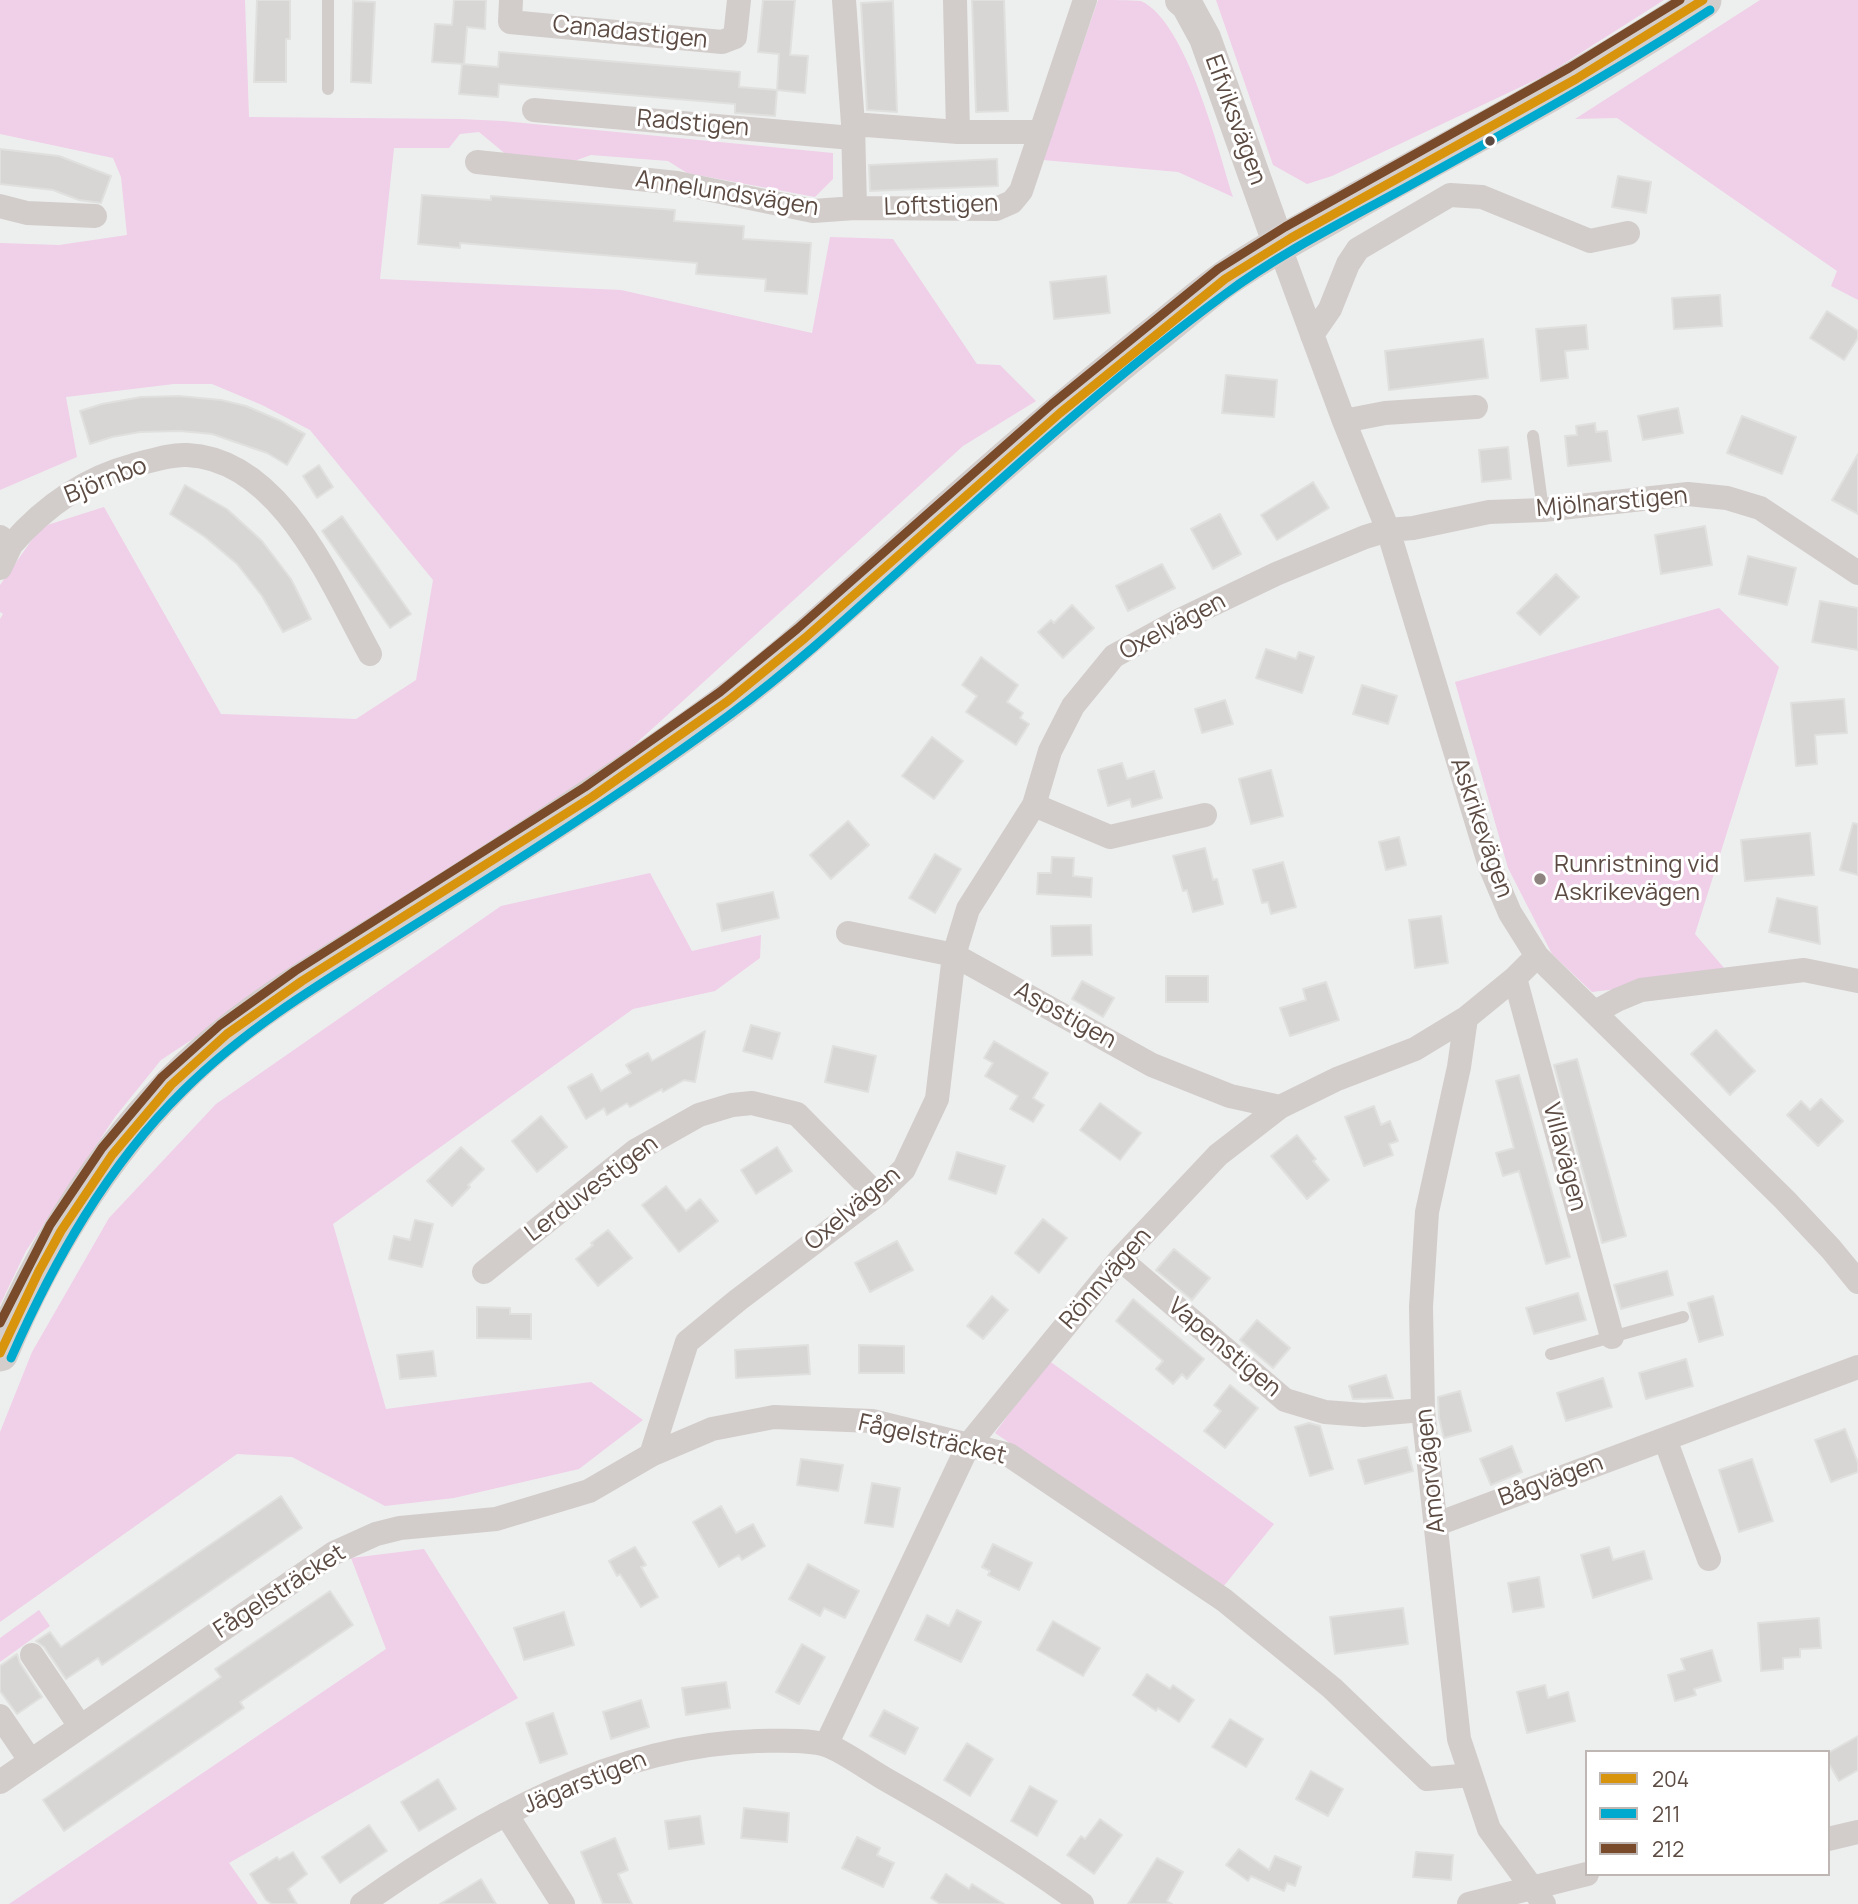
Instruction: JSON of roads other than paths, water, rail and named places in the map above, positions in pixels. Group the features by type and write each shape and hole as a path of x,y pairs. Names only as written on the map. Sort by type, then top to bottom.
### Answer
{"main road":[{"path":"0,1353 32,1285 98,1175 161,1096 205,1054 271,1003 538,833 705,718 835,612 1012,453 1106,373 1224,280 1279,245 1656,32 1703,0"}],"street":[{"name":"Canadastigen","path":"511,0 510,22 722,42 735,37 739,0"},
{"name":"Annelundsvägen","path":"477,162 677,183 813,211 855,208 844,0"},
{"path":"955,0 958,132"},
{"path":"1041,132 1086,0"},
{"name":"Elfviksvägen","path":"1181,0 1205,38 1279,245"},
{"name":"Radstigen","path":"534,110 853,131 1041,132"},
{"name":"Loftstigen","path":"855,208 996,208 1012,202 1021,191 1041,132"},
{"path":"1312,335 1330,309 1348,264 1358,249 1450,195 1482,197 1590,241 1628,233"},
{"path":"0,206 27,213 95,216"},
{"name":"Askrikevägen","path":"1279,245 1344,421 1388,530 1490,866 1510,913 1537,956 1785,1200 1832,1248 1858,1282"},
{"path":"1344,421 1385,414 1476,407"},
{"name":"Björnbo","path":"0,568 6,541 56,501 99,478 155,460 185,455 206,458 234,468 263,487 292,517 370,653"},
{"name":"Mjölnarstigen","path":"1388,530 1413,528 1489,512 1543,510 1688,494 1727,498 1760,508 1858,573"},
{"name":"Oxelvägen","path":"651,1455 687,1342 877,1195 904,1169 937,1099 954,955 968,909 1034,805 1050,751 1073,706 1114,656 1178,621 1276,574 1321,554 1388,530"},
{"path":"1034,805 1110,837 1205,815"},
{"name":"Aspstigen","path":"848,933 954,955 1152,1065 1230,1096 1280,1107"},
{"name":"Rönnvägen","path":"826,1745 969,1444 1120,1259 1217,1155 1280,1107 1337,1079 1415,1049 1466,1018 1515,978 1537,956"},
{"path":"1595,1012 1641,990 1804,970 1858,981"},
{"name":"Villavägen","path":"1515,978 1612,1337"},
{"name":"Amorvägen","path":"1466,1018 1459,1067 1427,1212 1421,1307 1423,1410 1459,1739 1489,1829 1538,1897"},
{"name":"Lerduvestigen","path":"484,1272 635,1151 699,1115 732,1105 752,1103 797,1114 877,1195"},
{"name":"Vapenstigen","path":"1120,1259 1285,1400 1325,1412 1351,1414 1423,1410"},
{"name":"Bågvägen","path":"1437,1524 1858,1367"},
{"name":"Fågelsträcket","path":"0,1782 334,1553 376,1534 400,1528 496,1519 589,1491 651,1455 712,1430 774,1417 872,1421 1009,1455 1224,1600 1332,1688 1427,1779 1471,1775"},
{"path":"1665,1439 1709,1559"},
{"path":"32,1655 80,1726"},
{"path":"0,1716 30,1760"},
{"name":"Jägarstigen","path":"362,1904 413,1868 506,1814 613,1767 701,1745 782,1741 826,1745 1023,1861 1082,1904"},
{"path":"506,1814 563,1904"},
{"path":"1830,1839 1858,1832"},
{"path":"1469,1904 1538,1897 1585,1875"}],"lane":[{"path":"328,0 328,89"},
{"path":"1533,436 1543,510"},
{"path":"1551,1354 1683,1317"}],"place":[{"name":"Runristning vid Askrikevägen","path":"1540,879"}]}
